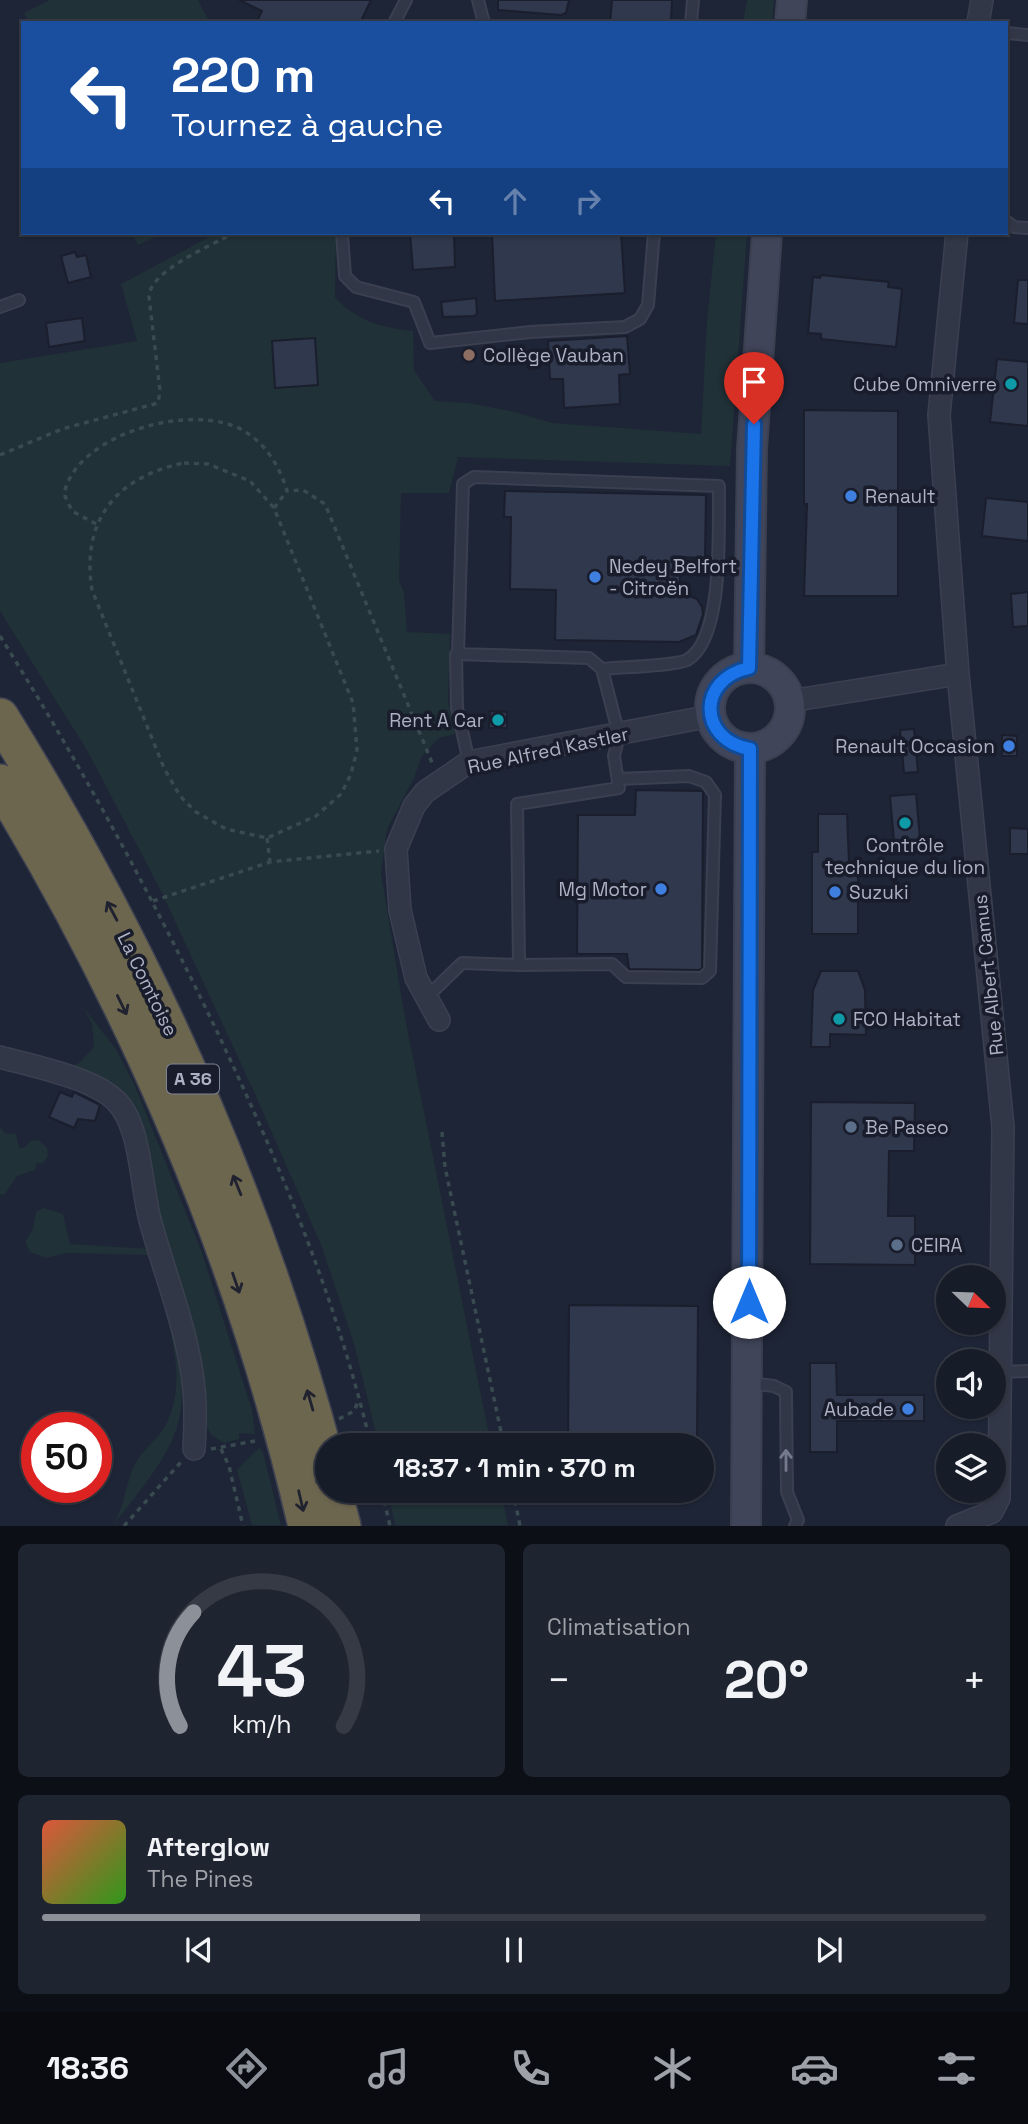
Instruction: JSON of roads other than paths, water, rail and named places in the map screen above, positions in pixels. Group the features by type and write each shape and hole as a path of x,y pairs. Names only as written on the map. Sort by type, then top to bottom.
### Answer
{"highway":[{"name":"La Comtoise","path":"0,718 118,922 204,1103 265,1260 317,1433"},
{"name":"La Comtoise","path":"0,783 100,961 182,1138 251,1326 280,1418 307,1525"},
{"path":"336,1503 342,1525"}],"main road":[{"path":"790,21 792,0"},
{"path":"749,668 752,449 766,235"},
{"path":"749,668 771,674 786,690 790,701 790,715 781,734 764,746 750,749 725,740 716,729 711,716 715,689 729,674 749,668"},
{"path":"746,1525 750,749"}],"street":[{"path":"978,21 982,0"},
{"name":"Rue Albert Camus","path":"957,235 939,415 958,674 1003,1127 1000,1349"},
{"path":"790,701 958,674"},
{"name":"Rue Alfred Kastler","path":"439,1020 416,978 400,910 396,849 414,806 439,780 468,762 711,716"},
{"path":"0,1057 92,1087 120,1105 132,1128 159,1250 187,1350 194,1390 194,1449"},
{"name":"Rue Albert Camus","path":"957,1525 992,1512 999,1498 1000,1419"}],"lane":[{"path":"395,21 406,0"},
{"path":"478,0 483,21"},
{"path":"691,21 694,0"},
{"path":"1008,33 1028,35"},
{"path":"1008,222 1014,227 1028,228"},
{"path":"342,235 345,276 356,287 414,302 430,343 530,332 625,327 640,319 648,305 654,235"},
{"path":"0,307 19,300"},
{"path":"468,762 457,708 463,484 474,477 719,486 714,618 705,644 686,660 602,669"},
{"path":"458,654 589,658 602,669 619,735 614,756 619,788 517,804 519,965"},
{"path":"427,998 462,963 612,964 626,977 702,978 710,971 715,795 706,782 689,776 618,779"},
{"path":"1006,1372 1028,1371"},
{"path":"748,1383 774,1386 786,1392 787,1492 798,1520 795,1525"}],"place":[{"name":"Collège Vauban","path":"469,355"},
{"name":"Cube Omniverre","path":"1011,384"},
{"name":"Renault","path":"851,496"},
{"name":"Nedey Belfort - Citroën","path":"595,577"},
{"name":"Rent A Car","path":"498,720"},
{"name":"Renault Occasion","path":"1009,746"},
{"name":"Contrôle technique du lion","path":"905,823"},
{"name":"Mg Motor","path":"661,889"},
{"name":"Suzuki","path":"835,892"},
{"name":"FCO Habitat","path":"839,1019"},
{"name":"Be Paseo","path":"851,1127"},
{"name":"CEIRA","path":"897,1245"},
{"name":"Aubade","path":"908,1409"}]}
